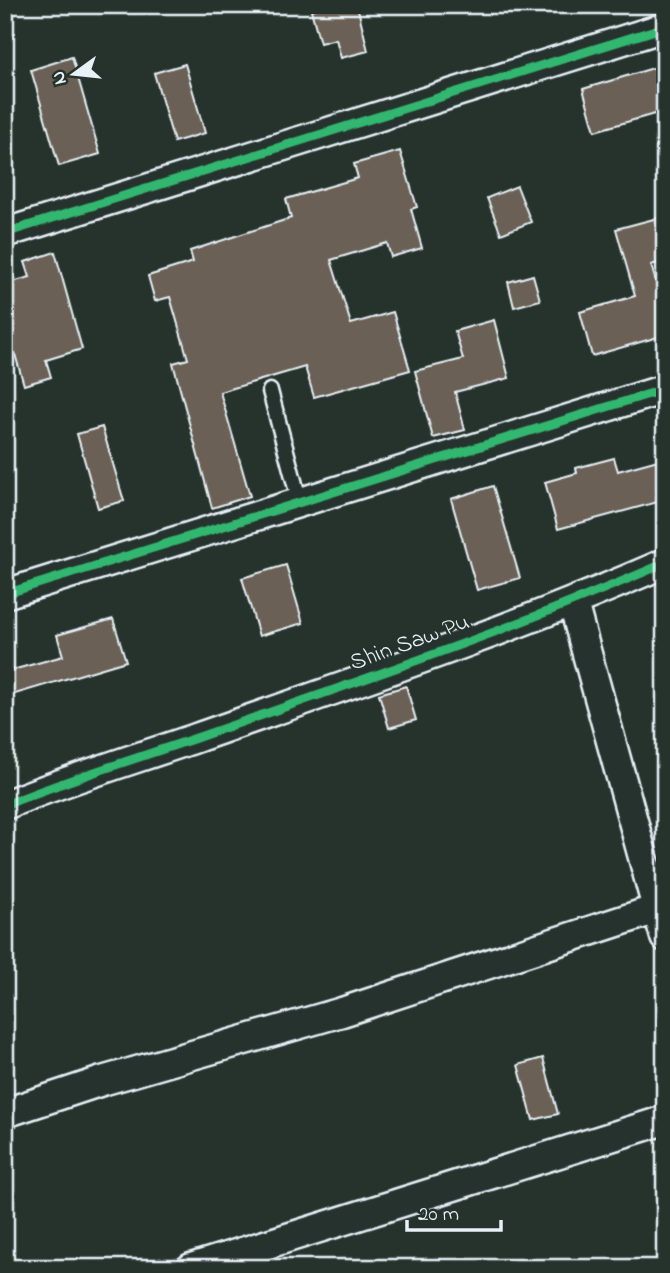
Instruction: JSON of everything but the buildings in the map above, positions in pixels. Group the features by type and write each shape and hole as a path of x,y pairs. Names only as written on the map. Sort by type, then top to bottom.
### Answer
{"street":[{"path":"5,233 665,27"},
{"path":"5,594 665,389"},
{"name":"Shin Saw Pu","path":"5,805 54,785 208,734 573,603 665,563"},
{"path":"573,603 665,937"},
{"path":"5,1113 102,1081 342,1012 657,909"},
{"path":"191,1268 246,1260 665,1120"}],"lane":[{"path":"270,391 300,503"}],"cycle path":[{"path":"5,233 665,27"},
{"path":"5,594 665,389"},
{"path":"5,805 432,655 665,563"}]}
